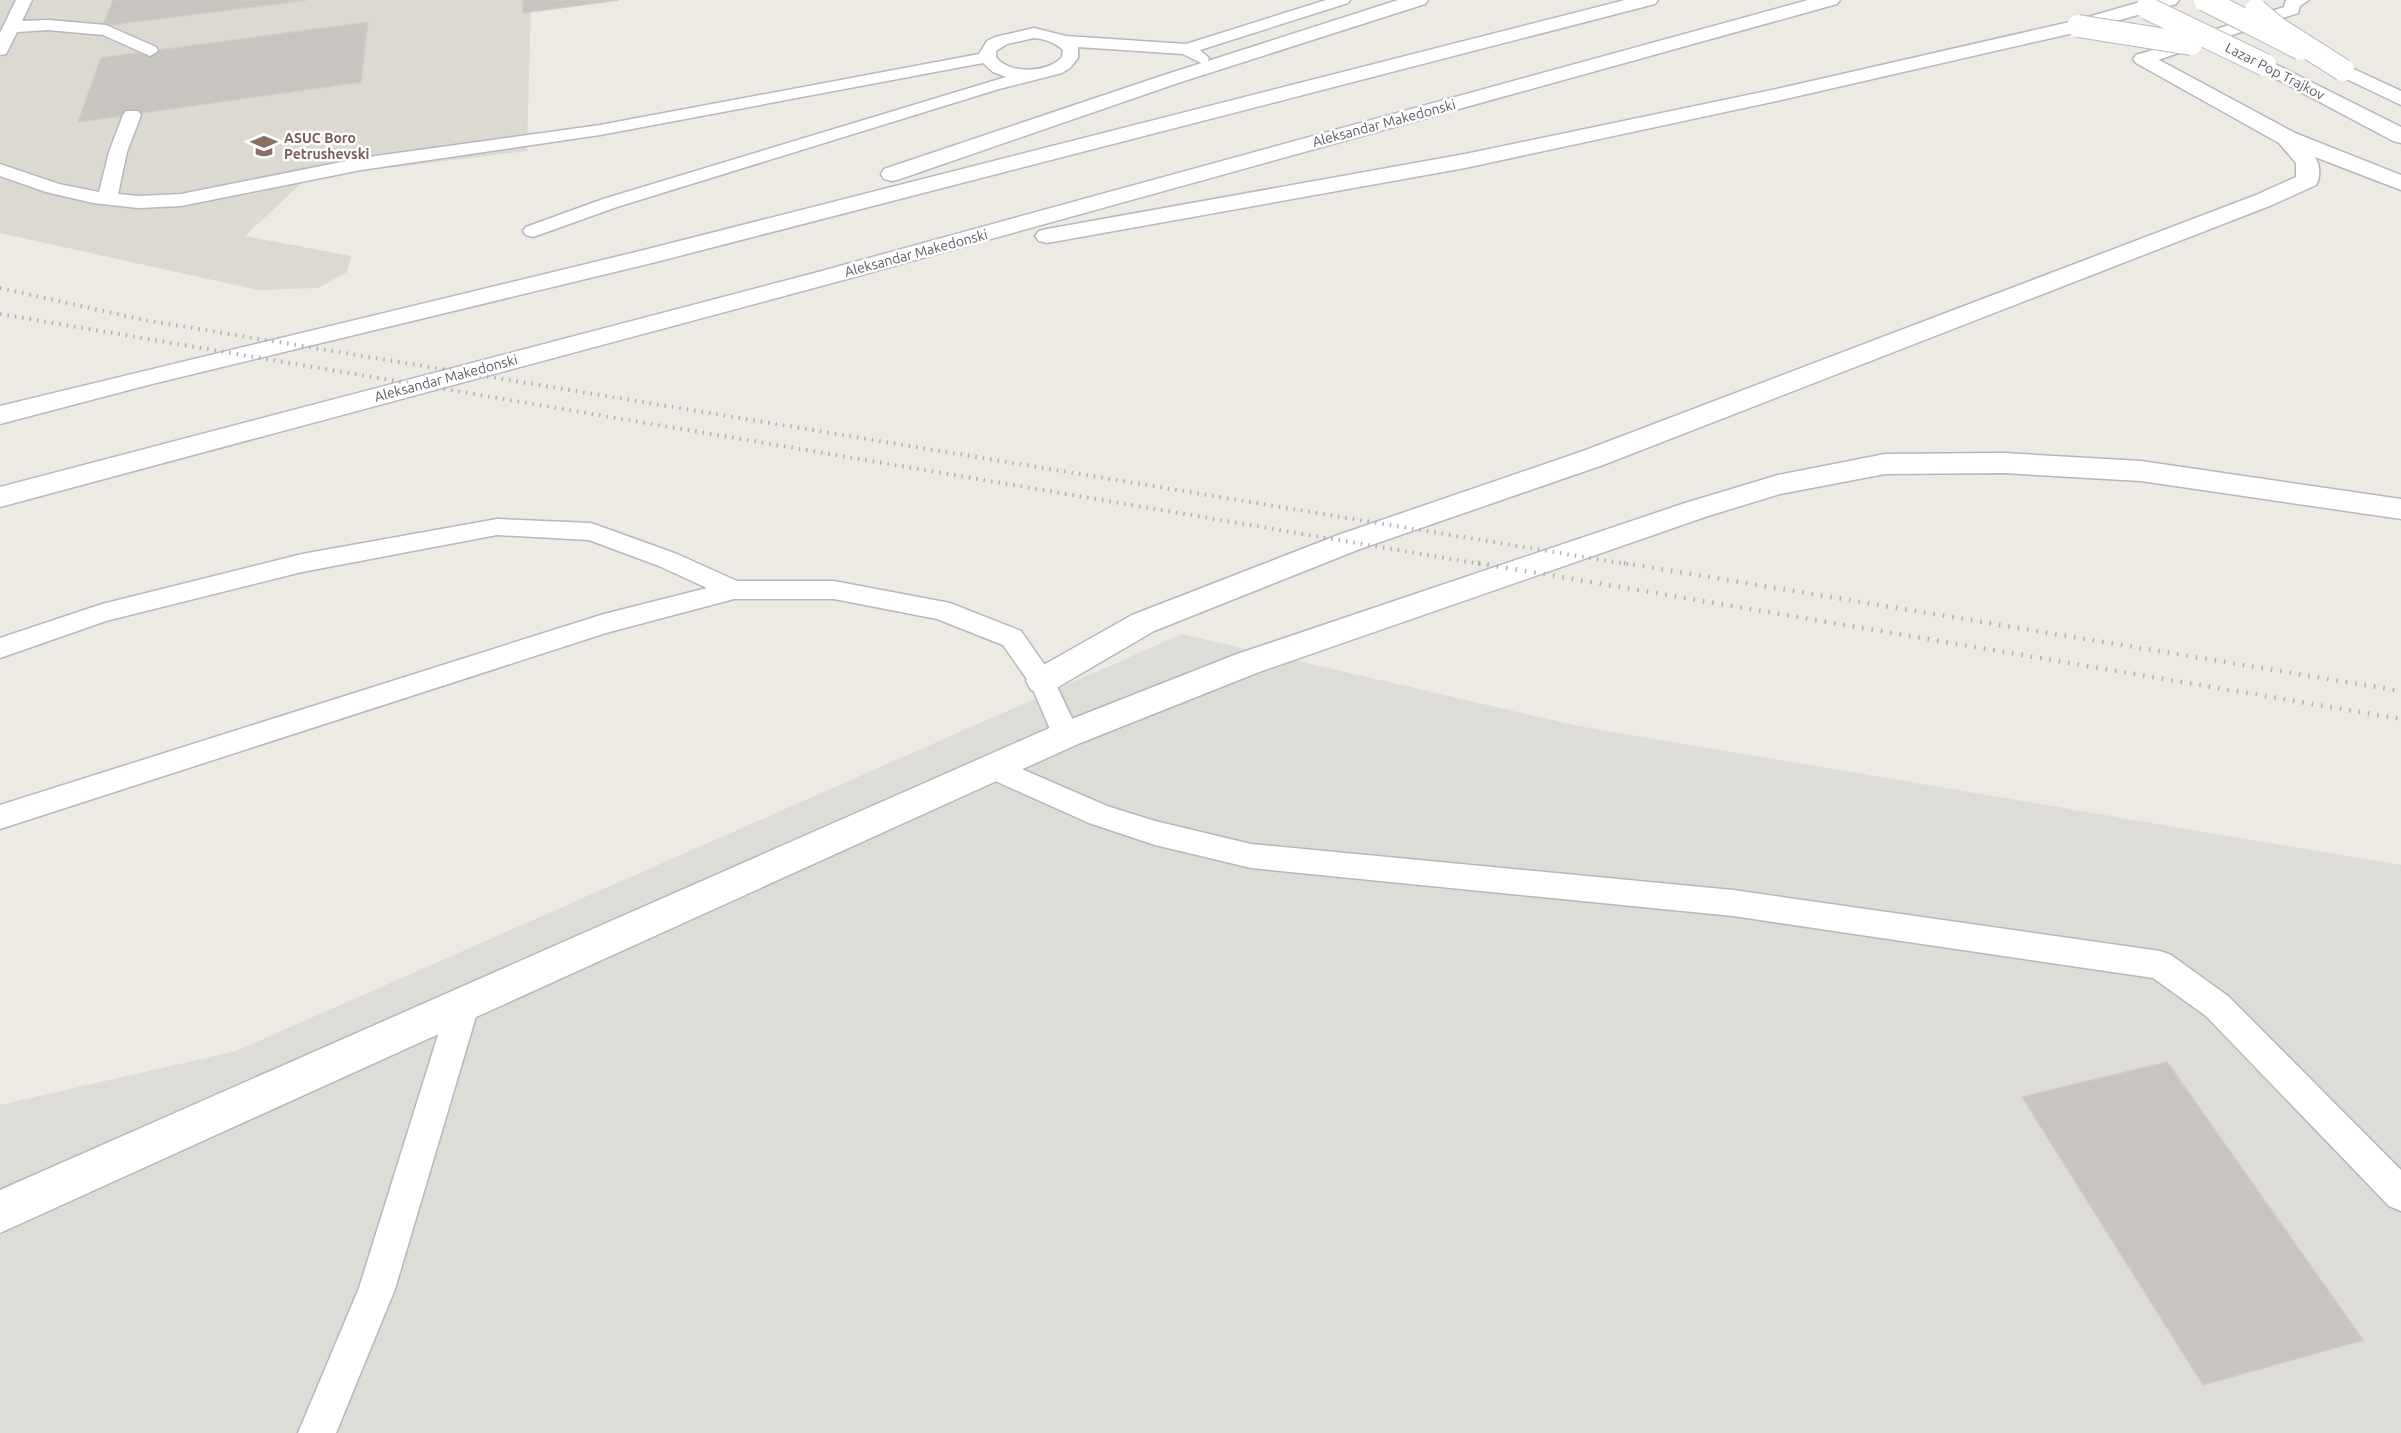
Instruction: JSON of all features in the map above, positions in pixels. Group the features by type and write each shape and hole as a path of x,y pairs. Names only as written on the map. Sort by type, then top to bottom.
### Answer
{"street":[{"path":"647,258 1211,66 1418,0"},
{"path":"0,416 163,374 647,258 1648,0"},
{"name":"Aleksandar Makedonski","path":"0,497 827,277 1830,0"},
{"path":"827,277 1465,161 1780,94 2078,26 2139,4 2169,0"},
{"name":"Lazar Pop Trajkov","path":"2205,0 2401,99"},
{"path":"2249,0 2256,10 2277,28 2343,70"},
{"name":"Lazar Pop Trajkov","path":"2139,4 2265,65 2401,136"},
{"path":"2078,26 2192,44 2265,65"},
{"path":"2143,59 2287,138 2401,183"},
{"path":"1042,681 1143,622 1349,542 1593,458 2264,200 2308,180 2307,162 2287,138"},
{"path":"0,1212 1066,735 1248,663 1695,510 1778,484 1886,464 2004,463 2141,471 2401,509"}],"lane":[{"path":"0,50 24,0"},
{"path":"1036,74 1008,72 992,64 988,52 996,42 1020,34 1043,34 1065,41 1188,49 1342,0"},
{"path":"2143,59 2292,10 2292,3 2301,0"},
{"path":"11,27 48,25 106,30 150,51"},
{"path":"533,231 610,203 1063,65 1070,58 1071,49 1065,41"},
{"path":"1188,49 1211,66"},
{"path":"0,170 48,188 107,199 139,202 181,200 361,164 600,130 988,57"},
{"path":"107,199 118,152 132,115"},
{"path":"0,648 102,613 291,566 497,527 591,532 668,560 734,590"},
{"path":"0,817 604,624 734,590 834,590 941,610 1012,638 1042,681 1066,735"},
{"path":"992,767 1099,815 1155,833 1251,856 1734,903 2160,965 2217,1006 2401,1194"},
{"path":"317,1433 377,1289 464,1003"}],"shaded area":[{"name":"ASUC Boro Petrushevski","path":"0,0 531,0 527,151 307,178 245,236 351,256 347,272 318,288 258,290 0,233"},
{"path":"1182,634 1578,726 2401,865 2401,1433 0,1433 0,1105 236,1051"}],"building":[{"path":"113,0 307,0 103,26"},
{"path":"523,0 618,0 523,13"},
{"path":"368,22 361,82 78,122 101,58"},
{"path":"2167,1062 2363,1340 2203,1385 2022,1097"}],"railway":[{"path":"0,288 144,320 1633,565"},
{"path":"0,314 1487,565"},
{"path":"1478,563 2401,719"},
{"path":"1624,563 2401,691"}],"place":[{"name":"ASUC Boro Petrushevski","path":"264,146"}]}
